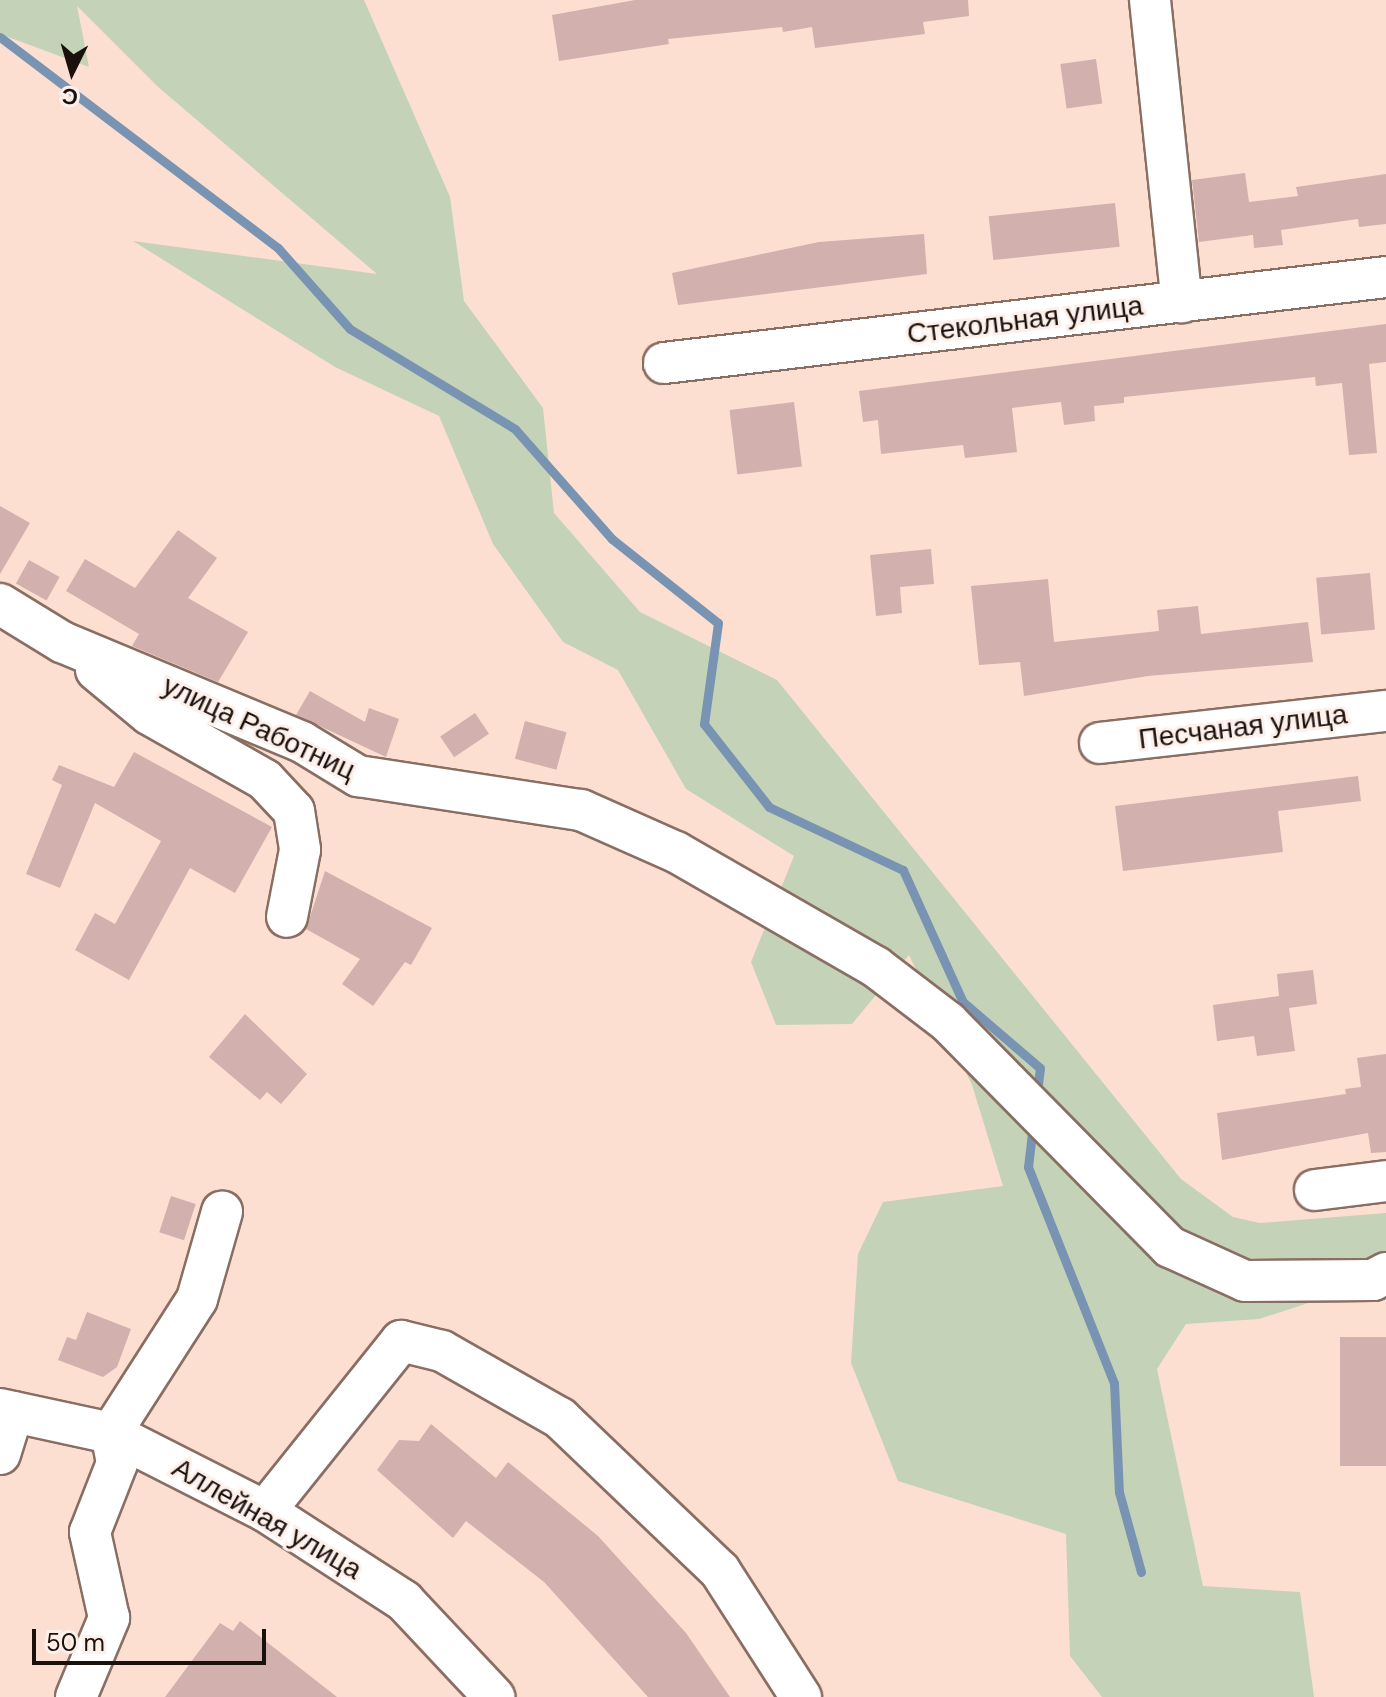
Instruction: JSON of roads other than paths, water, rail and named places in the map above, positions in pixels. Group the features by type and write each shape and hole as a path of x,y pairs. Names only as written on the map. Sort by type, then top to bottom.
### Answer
{"street":[{"path":"1150,0 1182,302"},
{"name":"Стекольная улица","path":"664,363 1386,277"},
{"name":"улица Работниц","path":"0,604 62,642 302,742 358,776 581,810 676,852 876,967 948,1022 1170,1247 1245,1281 1373,1280 1386,1273"},
{"path":"62,642 149,714 265,780 294,811 300,850 287,917"},
{"name":"Песчаная улица","path":"1100,743 1386,711"},
{"path":"1315,1190 1386,1181"},
{"path":"76,1697 109,1618 90,1532 117,1463 111,1433 197,1299 222,1212"},
{"path":"265,1511 401,1341 442,1351 560,1418 720,1571 801,1697"},
{"path":"0,1454 6,1411"},
{"name":"Аллейная улица","path":"6,1411 111,1433 265,1511 404,1601 473,1689"}],"waterway":[{"path":"0,37 278,248 350,329 515,429 612,539 718,623 704,724 769,807 903,870 963,1002 1040,1068 1037,1093"},
{"path":"1033,1124 1028,1167 1114,1383 1119,1492 1141,1572"}]}
